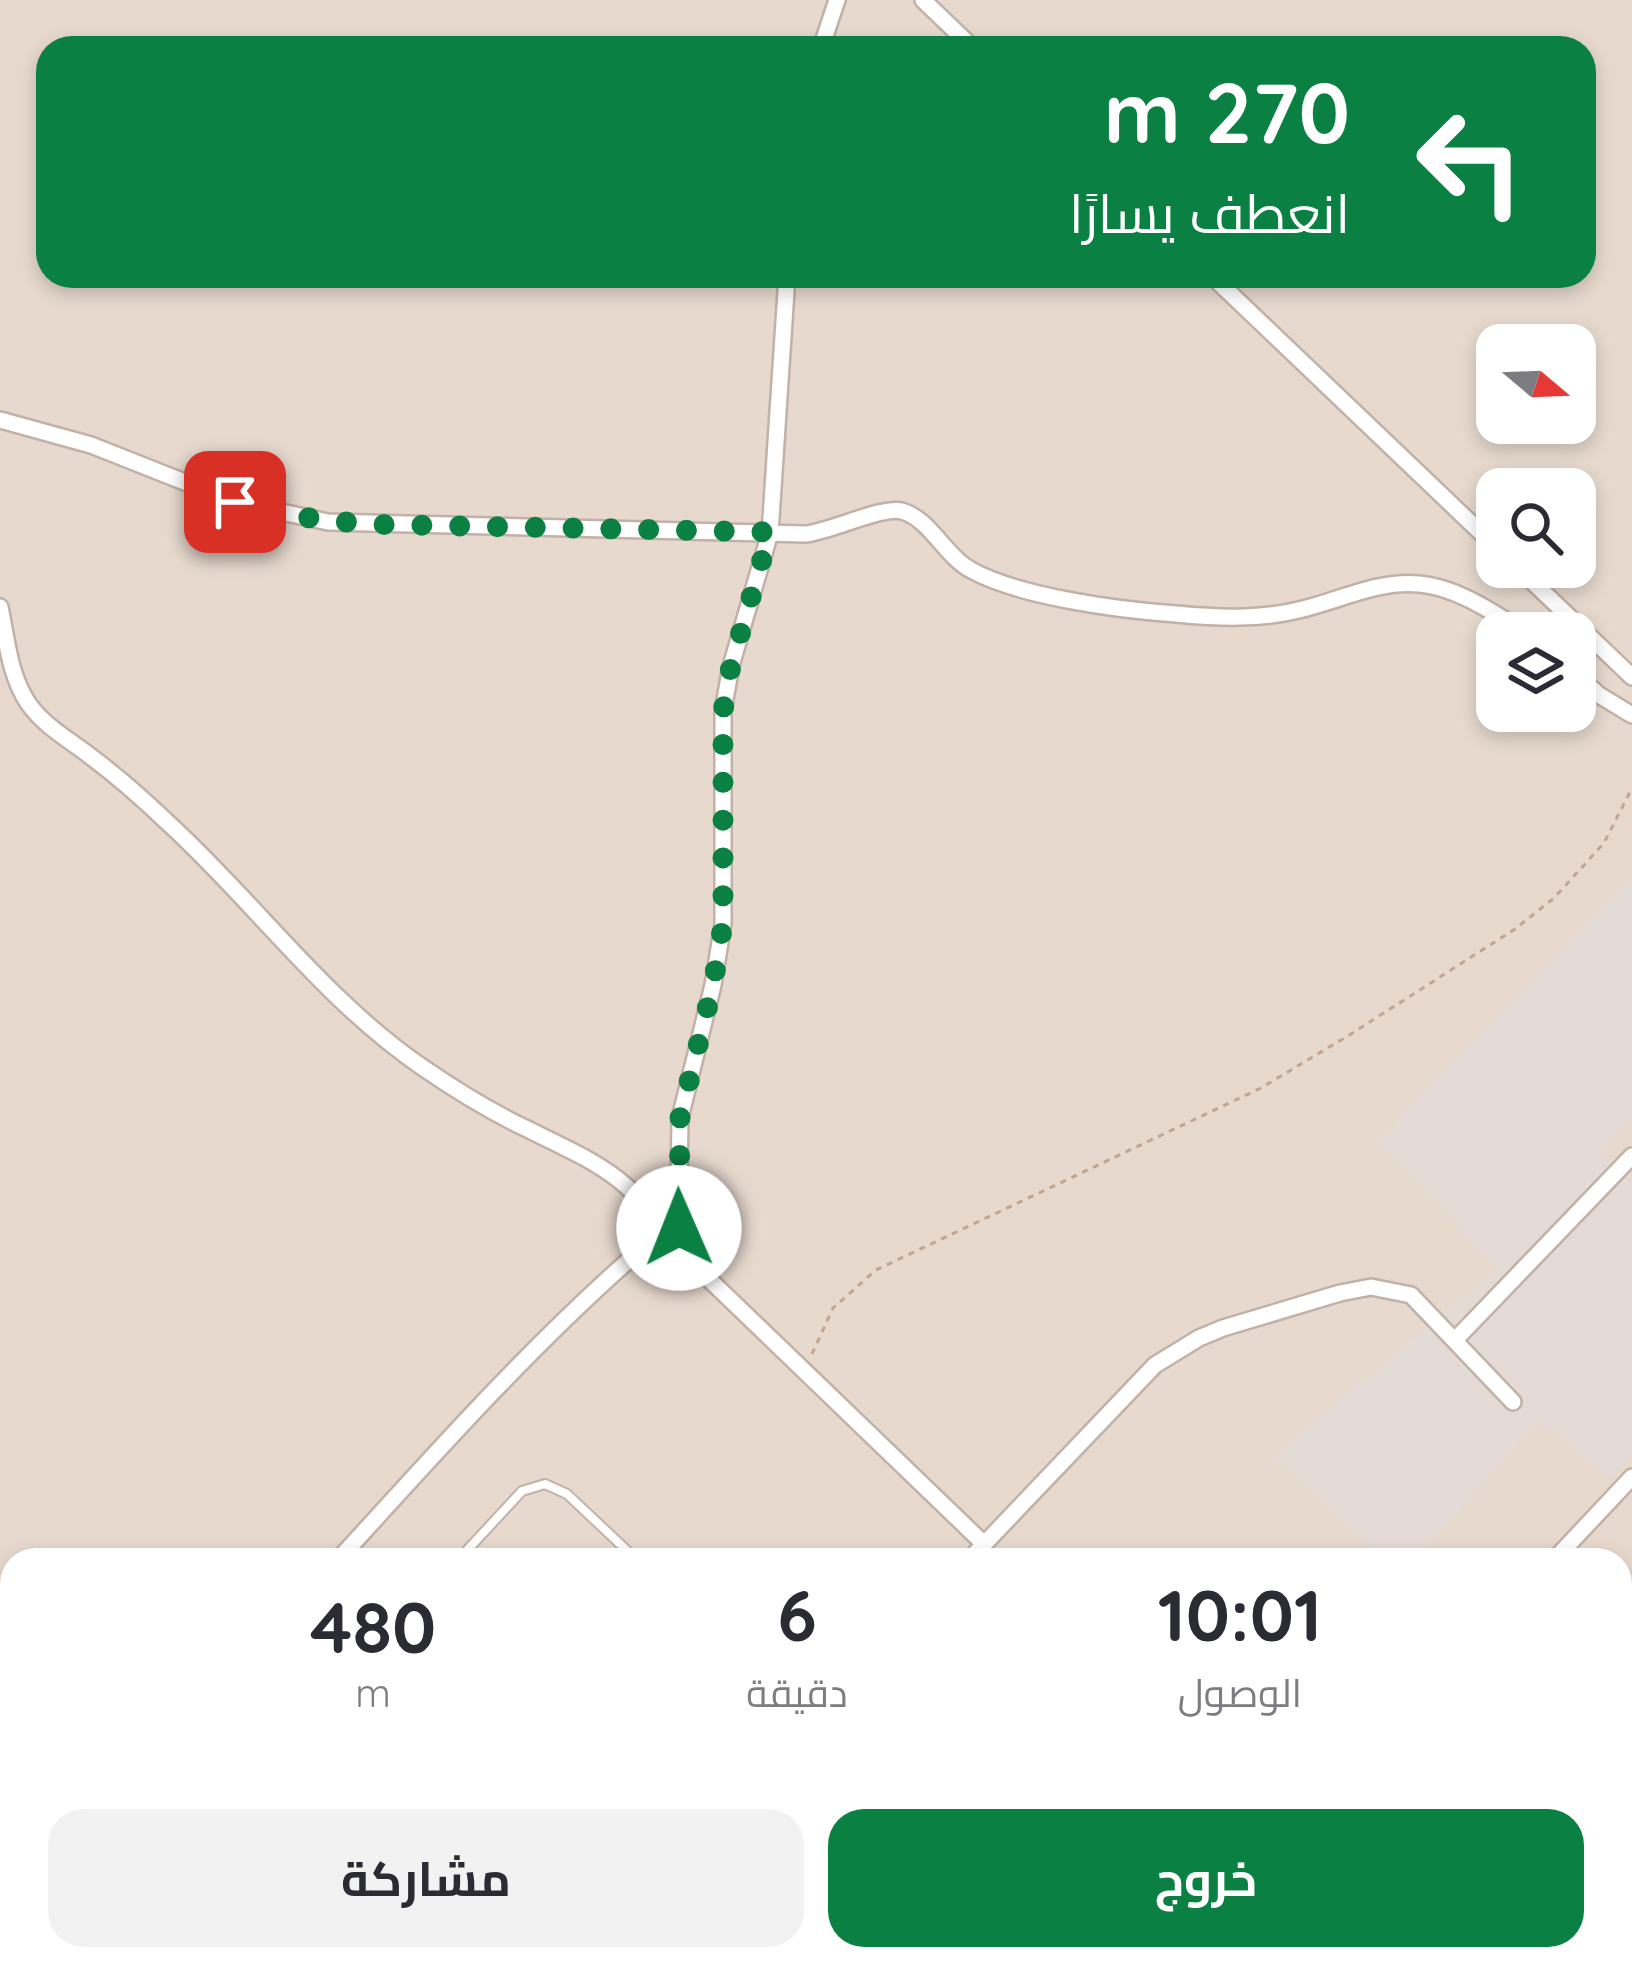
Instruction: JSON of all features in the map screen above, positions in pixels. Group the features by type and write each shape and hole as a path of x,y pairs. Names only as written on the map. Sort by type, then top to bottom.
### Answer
{"street":[{"path":"825,36 837,0"},
{"path":"925,1 961,36"},
{"path":"676,1252 680,1118 723,924 723,711 731,666 770,532 786,288"},
{"path":"1225,288 1476,528"},
{"path":"0,420 109,451 235,502 328,522 823,532 881,511 900,511 917,519 956,561 983,576 1111,607 1259,617 1390,584 1418,584 1450,591 1488,612"},
{"path":"1539,588 1632,677"},
{"path":"0,607 13,673 26,700 46,723 173,827 354,1014 452,1087 603,1165 645,1202 676,1252 985,1544"},
{"path":"1596,692 1632,716"},
{"path":"1455,1340 1632,1156"},
{"path":"349,1548 559,1322 643,1251 676,1252"},
{"path":"981,1548 1136,1383 1199,1338 1340,1293 1371,1287 1411,1294 1514,1402"},
{"path":"1565,1548 1632,1477"}],"lane":[{"path":"469,1548 522,1491 545,1484 567,1494 625,1548"}],"path":[{"path":"806,1372 833,1308 876,1270 1261,1088 1515,929 1554,898 1597,852 1632,788"}],"shaded area":[{"path":"0,0 1632,0 1632,1548 0,1548"},
{"path":"1632,877 1632,1118 1599,1154 1632,1182 1632,1454 1610,1478 1538,1420 1426,1548 1372,1548 1272,1457 1498,1267 1377,1143"}],"route":[{"path":"235,502 328,522 770,532 731,666 723,711 723,924 680,1118 679,1228"}]}
